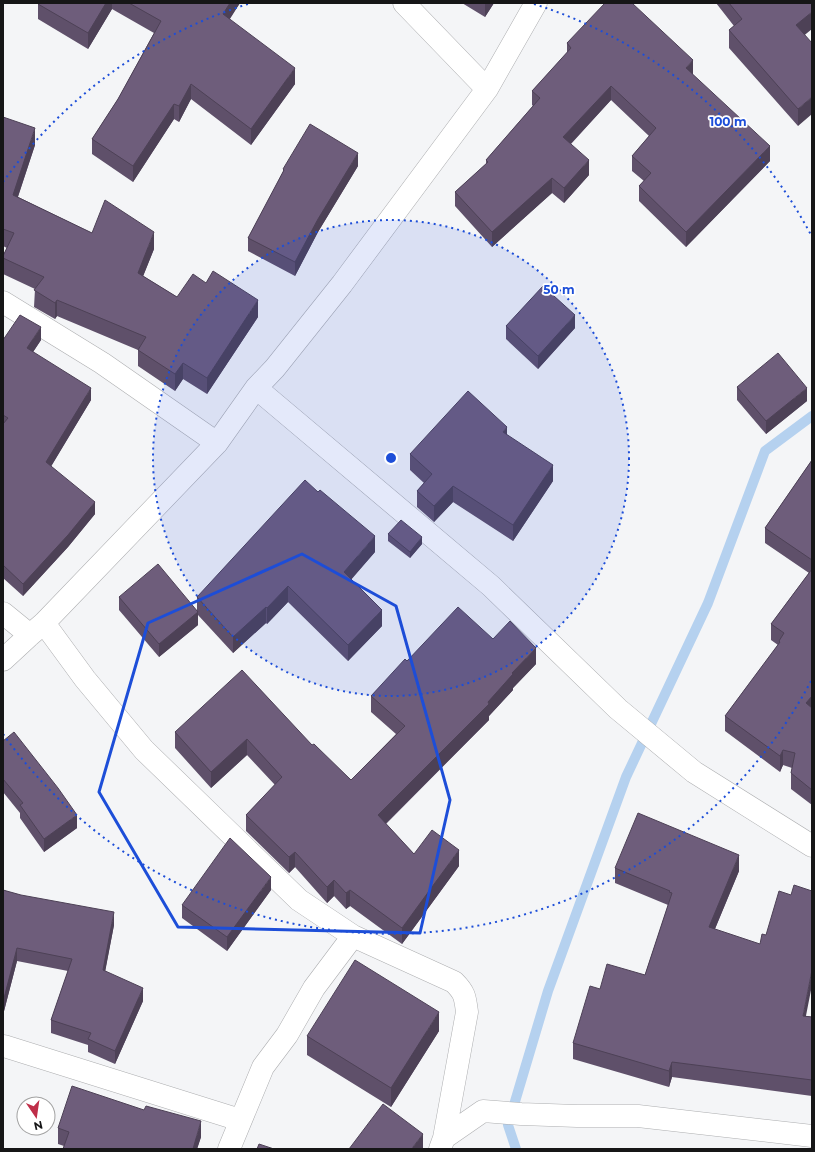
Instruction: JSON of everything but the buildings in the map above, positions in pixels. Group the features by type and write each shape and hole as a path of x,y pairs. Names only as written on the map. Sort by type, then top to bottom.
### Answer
{"street":[{"path":"404,3 487,88"},
{"path":"3,660 37,629 217,443 256,388 275,368 342,284 487,88 536,3"},
{"path":"3,302 102,363 217,443"},
{"path":"256,388 491,586 618,709 694,772 812,846"},
{"path":"3,613 37,629 86,679 144,750 299,900 352,936 454,982 462,990 466,999 467,1012 442,1144"},
{"path":"229,1149 263,1067 287,1035 314,988 352,936"},
{"path":"4,1046 240,1120"},
{"path":"442,1144 482,1111 577,1116 638,1116 812,1136"}],"highlighted area":[{"path":"302,554 396,606 450,800 420,933 178,927 99,792 148,623"}],"waterway":[{"path":"516,1149 508,1125 548,991 626,777 708,603 765,451 812,416"}]}
